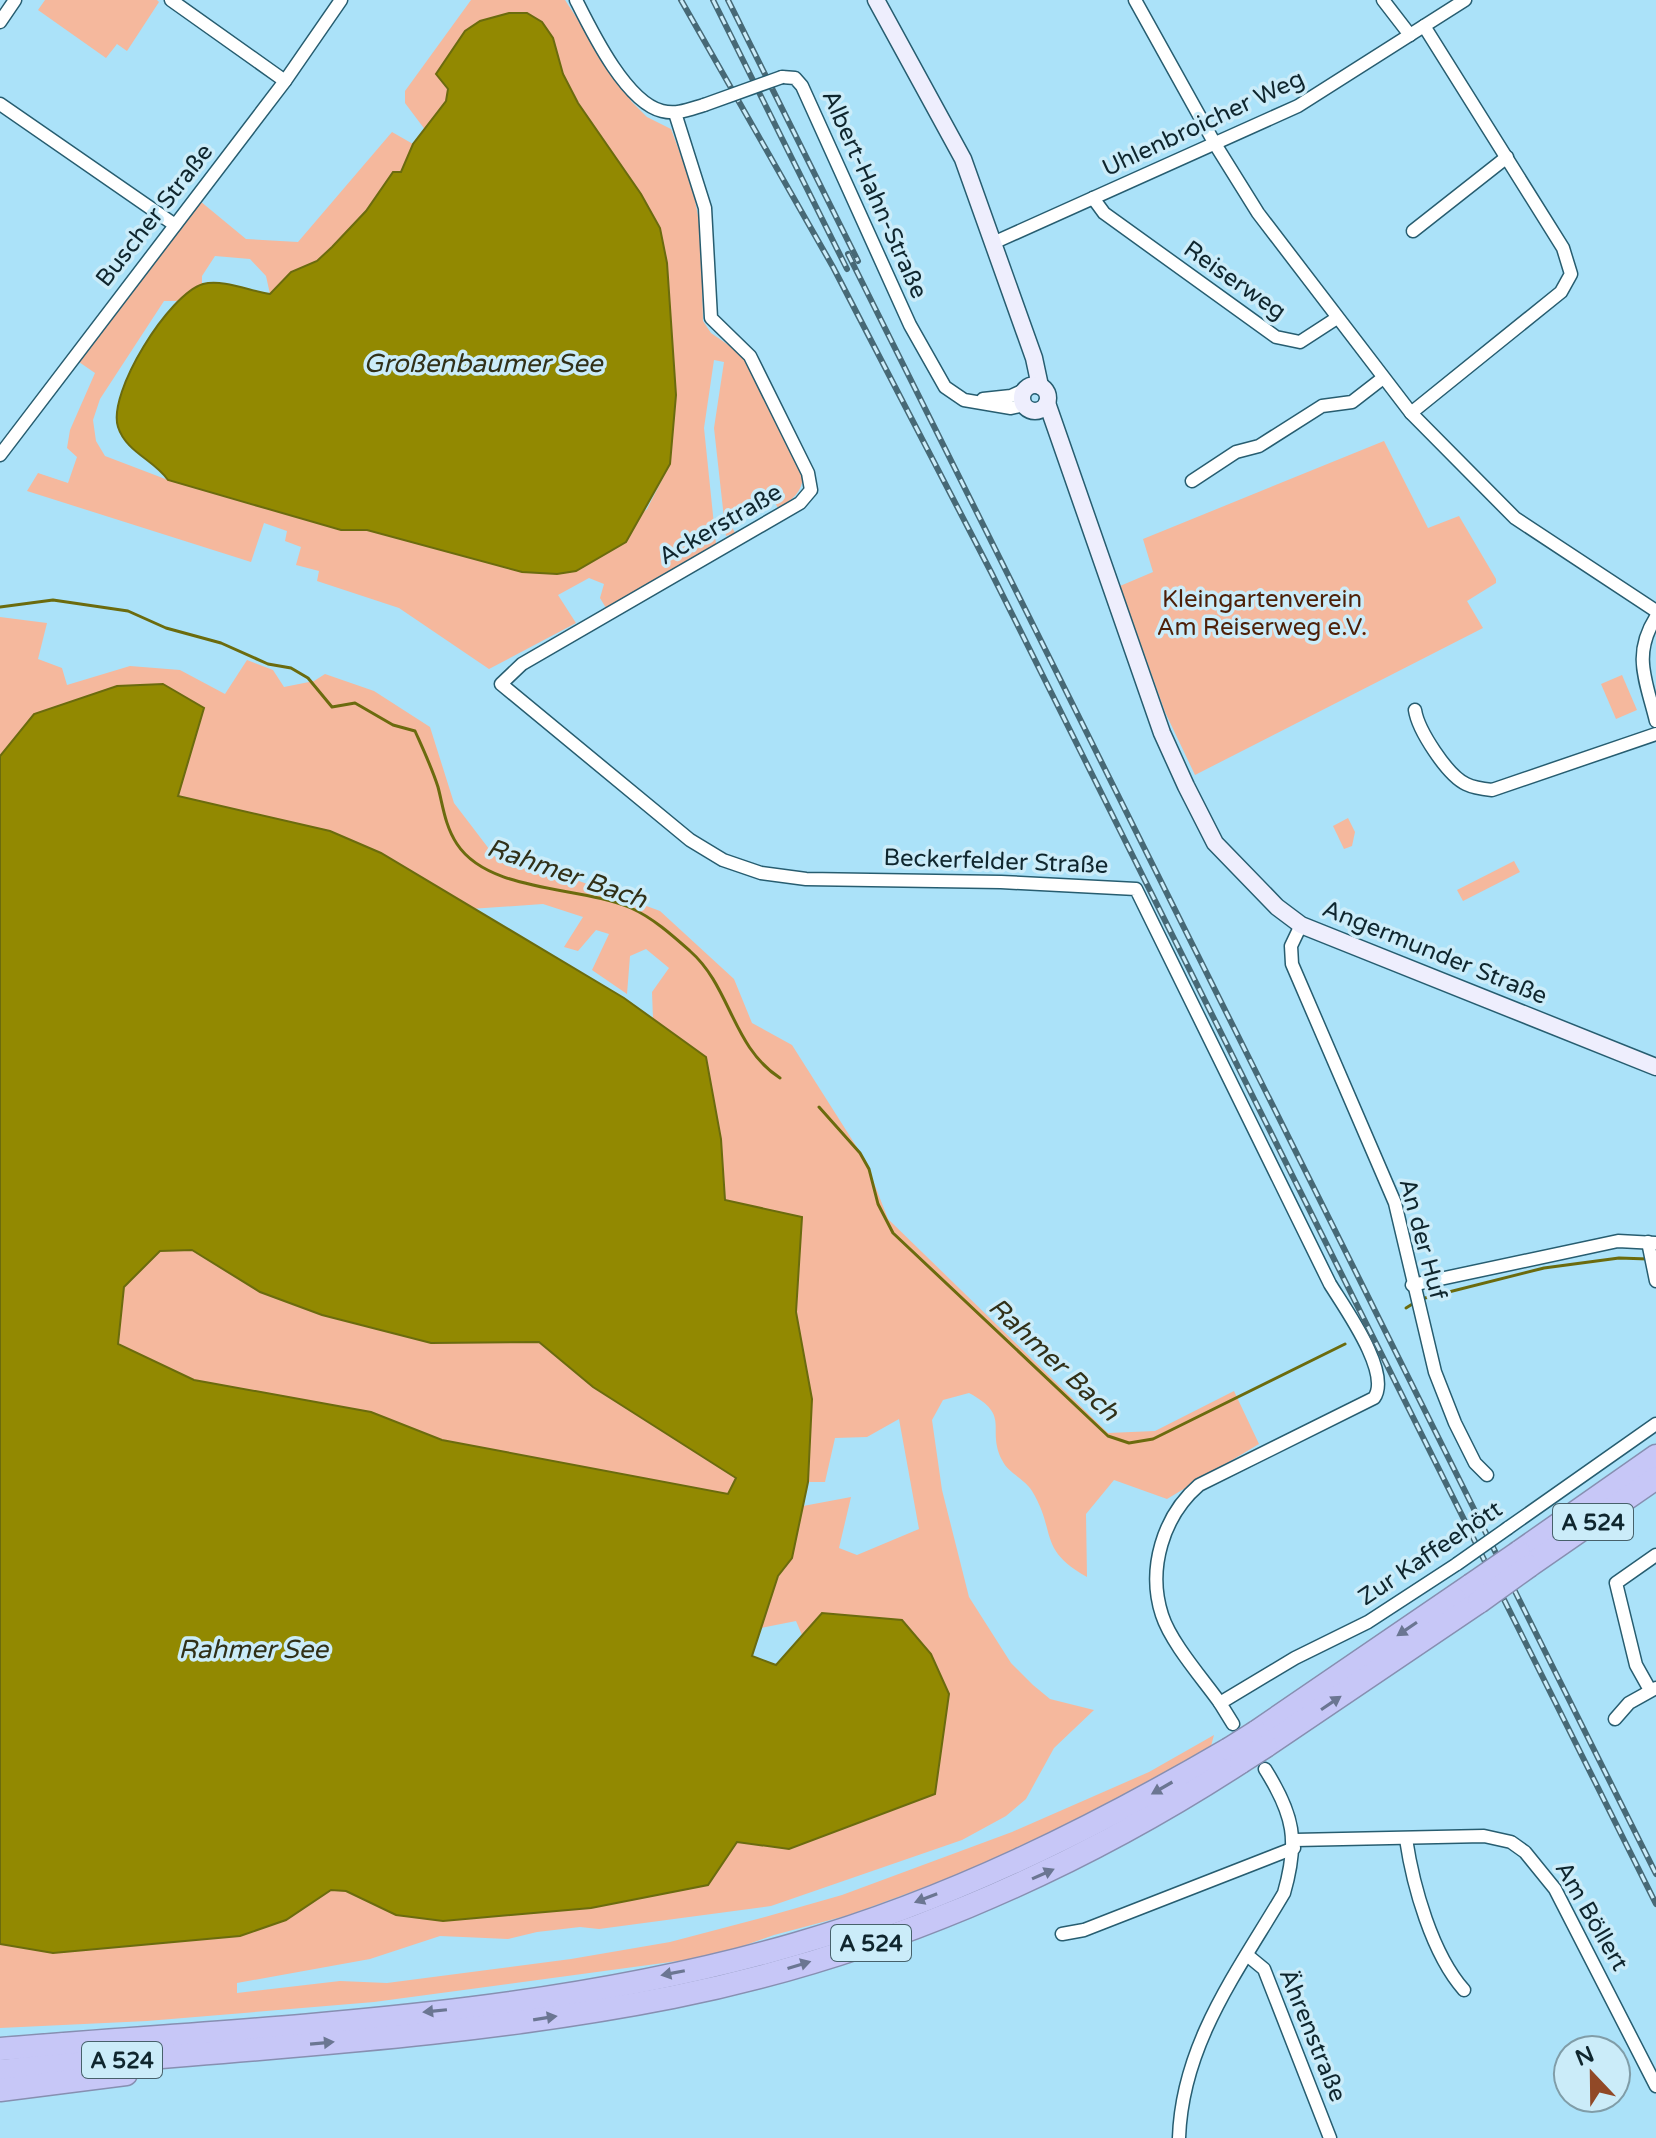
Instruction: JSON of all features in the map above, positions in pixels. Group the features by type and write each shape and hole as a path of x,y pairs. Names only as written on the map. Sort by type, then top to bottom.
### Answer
{"highway":[{"name":"A 524","path":"0,2071 468,2030 674,1997 776,1972 878,1940 1016,1886 1146,1821 1235,1756 1524,1559 1656,1456"},
{"name":"A 524","path":"1524,1559 1656,1478"},
{"name":"A 524","path":"0,2049 418,2013 540,1998 724,1963 872,1920 1066,1840 1235,1756"},
{"path":"0,2034 156,2036"},
{"path":"0,2090 126,2074 244,2051"}],"main road":[{"path":"876,0 963,159 1028,344 1033,397"},
{"name":"Angermunder Straße","path":"1033,397 1063,446 1162,733 1215,843 1277,907 1301,925 1656,1067"}],"street":[{"path":"0,22 15,0"},
{"path":"171,0 285,81"},
{"name":"Buscher Straße","path":"0,455 285,81 341,0"},
{"path":"576,0 594,35 638,96 653,108 675,113"},
{"path":"1135,0 1215,144 1269,229 1411,413 1515,518 1656,611"},
{"path":"1383,0 1410,35"},
{"name":"Uhlenbroicher Weg","path":"993,243 1298,106 1465,0"},
{"path":"1411,413 1561,292 1569,281 1570,264 1424,26"},
{"name":"Albert-Hahn-Straße","path":"675,113 782,77 795,78 802,86 910,325 945,387 964,400 1033,397"},
{"path":"0,104 175,225"},
{"name":"Ackerstraße","path":"501,684 522,664 800,503 811,490 808,473 750,356 711,318 705,208 675,113"},
{"path":"1413,231 1507,157"},
{"name":"Reiserweg","path":"1093,198 1104,213 1276,337 1300,342 1337,318"},
{"path":"1192,481 1236,452 1259,446 1322,406 1352,402 1383,378"},
{"path":"1656,617 1644,637 1642,654 1656,721"},
{"name":"Beckerfelder Straße","path":"501,684 690,840 723,860 761,873 806,879 971,881 1136,889 1330,1284 1367,1347 1380,1382 1374,1398 1217,1474 1185,1497 1169,1521 1158,1568 1163,1617 1220,1703"},
{"path":"1415,710 1418,727 1458,779 1468,785 1492,790 1656,734"},
{"name":"An der Huf","path":"1301,925 1291,946 1292,964 1395,1203 1413,1290 1435,1372 1475,1463 1487,1475"},
{"path":"1413,1290 1605,1243 1650,1245 1656,1281"},
{"name":"Zur Kaffeehött","path":"1220,1703 1295,1658 1368,1622 1457,1564 1656,1424"},
{"path":"1615,1719 1629,1703 1653,1689 1636,1665 1616,1583 1656,1555"},
{"path":"1220,1703 1233,1724"},
{"path":"1179,2138 1189,2068 1212,2012 1284,1893 1294,1844 1278,1790 1265,1769"},
{"name":"Am Böllert","path":"1294,1844 1484,1836 1511,1842 1525,1852 1555,1889 1656,2086"},
{"path":"1406,1839 1412,1877 1449,1973 1464,1990"},
{"path":"1062,1934 1084,1930 1294,1844"},
{"name":"Ährenstraße","path":"1247,1955 1264,1969 1330,2138"}],"green space":[{"path":"45,0 159,2 127,51 117,44 106,58 38,10"},
{"path":"471,0 565,0 632,102 647,117 671,129 692,185 701,231 703,321 711,333 746,357 803,476 799,491 788,502 778,508 774,501 731,525 735,533 726,536 714,428 724,362 714,360 704,428 716,544 606,608 600,598 604,584 589,578 558,595 576,623 489,669 399,608 317,581 319,571 296,565 301,547 285,541 287,531 264,523 251,562 27,491 38,473 68,483 77,457 67,448 70,430 95,373 79,362 200,201 246,239 298,242 392,132 413,144 401,172 393,172 366,211 317,261 291,272 270,294 266,276 250,259 215,256 202,276 202,284 177,301 164,301 100,399 93,420 96,441 105,456 168,480 341,530 367,530 522,572 557,574 576,571 647,509 670,464 676,395 660,228 641,194 578,103 563,74 553,38 542,22 509,13 480,21 448,89 446,101 426,131 405,103 405,91"},
{"name":"Kleingartenverein Am Reiserweg e.V.","path":"1384,441 1428,528 1459,516 1496,579 1496,583 1467,601 1483,628 1195,775 1165,712 1120,586 1153,572 1143,539"},
{"path":"0,617 47,623 38,659 62,668 67,685 130,666 180,670 225,694 247,660 273,670 284,687 314,681 325,674 374,691 430,727 454,803 499,862 579,881 660,911 734,979 752,1023 792,1045 865,1160 888,1219 1108,1433 1155,1431 1234,1391 1259,1444 1167,1499 1114,1480 1086,1514 1087,1577 1061,1558 1050,1539 1032,1491 1002,1460 996,1439 996,1423 990,1409 969,1393 943,1400 932,1420 942,1490 969,1597 1011,1663 1033,1685 1050,1699 1094,1710 1054,1748 1026,1799 1006,1816 962,1840 771,1906 599,1929 580,1927 537,1932 508,1939 440,1936 370,1959 237,1983 237,1993 340,1981 387,1983 571,1959 670,1942 842,1895 1012,1832 1149,1772 1214,1735 1211,1746 1099,1809 966,1872 849,1915 774,1935 715,1956 374,2002 147,2021 0,2028 0,1944 53,1953 286,1920 331,1890 346,1891 396,1915 443,1921 591,1908 708,1885 736,1842 789,1849 935,1794 822,1613 802,1635 796,1621 761,1628 778,1576 792,1558 803,1506 851,1497 839,1548 857,1555 919,1529 899,1419 867,1437 835,1438 825,1482 808,1482 812,1399 796,1312 802,1217 725,1200 721,1139 706,1057 653,1019 652,992 669,968 646,949 630,956 627,994 592,970 609,934 596,930 578,951 564,947 583,917 543,904 470,909 381,853 330,831 178,796 204,708 34,714 0,756"},
{"path":"1622,675 1637,710 1616,719 1601,684"},
{"path":"1348,818 1355,832 1352,846 1344,849 1333,826"},
{"path":"1514,861 1520,872 1463,901 1457,890"},
{"path":"192,1250 260,1292 431,1343 539,1342 593,1387 737,1477 728,1494 442,1440 371,1412 194,1380 117,1344 124,1287 160,1251"}],"water":[{"name":"Großenbaumer See","path":"509,13 527,13 542,22 553,38 563,74 578,103 641,194 660,228 667,263 676,395 670,464 626,542 576,571 557,574 522,572 367,530 341,530 168,480 127,443 118,427 117,412 131,369 158,325 189,292 203,284 228,284 270,294 291,272 317,261 366,211 393,172 401,172 413,144 446,101 448,89 436,74 465,31 480,21"},
{"name":"Rahmer See","path":"163,684 204,708 178,796 330,831 381,853 624,998 706,1057 721,1139 725,1200 802,1217 796,1312 812,1399 808,1482 792,1558 778,1576 752,1656 776,1665 822,1613 902,1620 931,1654 949,1694 935,1794 789,1849 737,1842 708,1885 591,1908 443,1921 396,1915 346,1891 331,1890 286,1920 240,1936 53,1953 0,1944 0,756 34,714 117,686","holes":["192,1250 260,1292 322,1315 431,1343 539,1342 593,1387 736,1478 728,1494 442,1440 371,1412 194,1380 118,1344 124,1287 160,1251"]}],"waterway":[{"name":"Rahmer Bach","path":"0,607 53,600 128,611 166,628 221,643 268,664 291,668 308,678 332,707 355,703 393,725 415,731 436,780 450,830 457,844 472,860 491,872 513,880 610,901 631,908 655,922 704,966 751,1050 780,1078"},
{"name":"Rahmer Bach","path":"819,1107 860,1153 869,1169 878,1204 893,1233 1108,1436 1129,1443 1153,1439 1345,1344"},
{"name":"Rahmer Bach","path":"1421,1299 1544,1268 1619,1258 1648,1259"},
{"name":"Rahmer Bach","path":"1406,1308 1414,1303"}],"railway":[{"path":"681,0 833,267 991,572 1656,1904"},
{"path":"713,0 847,269"},
{"path":"728,0 858,261"},
{"path":"848,254 1656,1874"}]}
